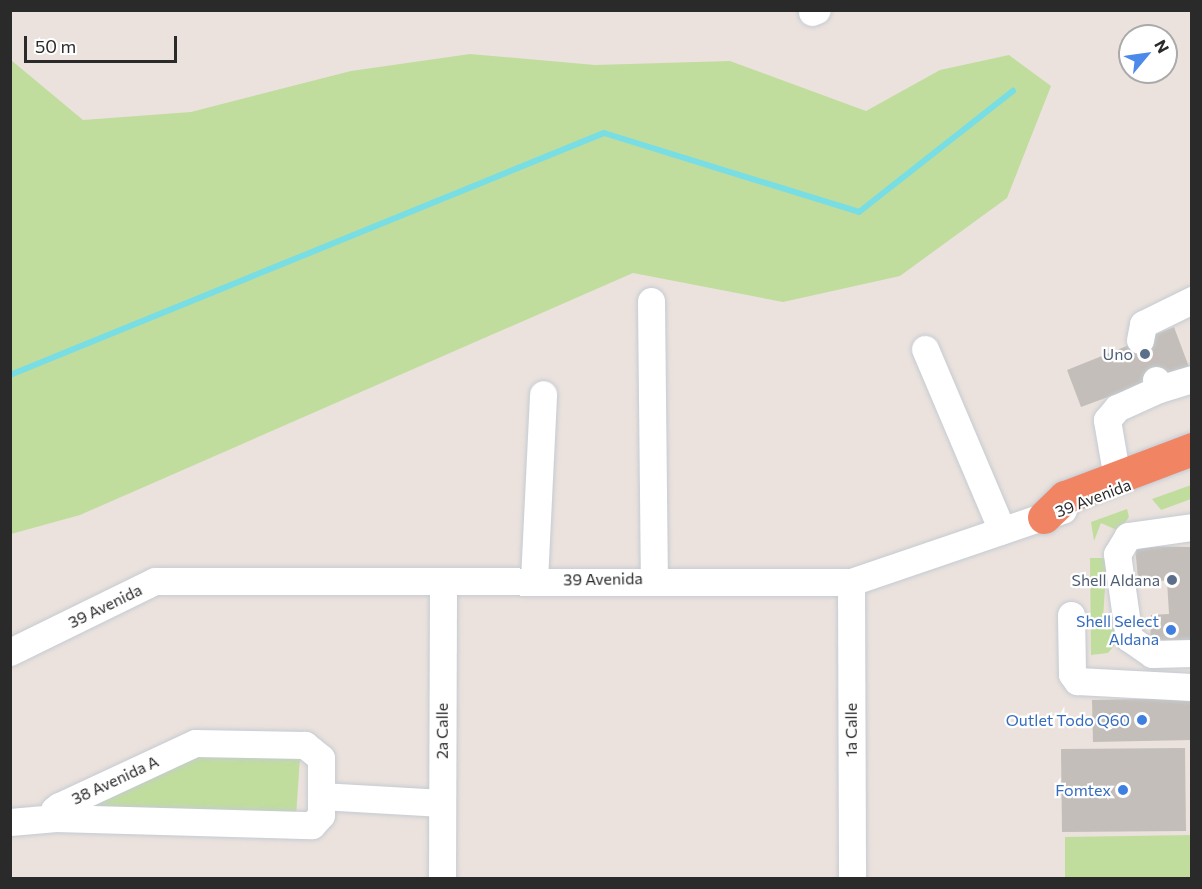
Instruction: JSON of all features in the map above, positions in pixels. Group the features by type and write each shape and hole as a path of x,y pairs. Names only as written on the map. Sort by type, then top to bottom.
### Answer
{"highway":[{"path":"1044,517 1065,497 1191,449"}],"street":[{"path":"1140,340 1143,324 1191,300"},
{"path":"651,301 654,578"},
{"path":"925,349 1002,530"},
{"path":"1117,477 1107,420 1117,408 1158,384 1191,379"},
{"path":"534,580 543,394"},
{"name":"39 Avenida","path":"10,652 155,581 443,583 654,578 851,582 1044,517 1191,461"},
{"path":"1191,527 1128,536 1117,554 1129,638 1152,654 1191,653"},
{"name":"1a Calle","path":"851,582 852,879"},
{"name":"2a Calle","path":"442,879 443,583"},
{"path":"1071,615 1072,674 1077,681 1191,687"},
{"name":"38 Avenida A","path":"195,743 313,747 321,758 321,796 320,819 312,825 56,818 54,810 195,743"},
{"path":"321,796 442,803"},
{"path":"10,822 56,818"}],"green space":[{"path":"470,54 595,65 730,61 866,111 940,70 1009,55 1051,86 1007,198 900,276 783,302 633,273 80,515 11,534 11,60 83,120 191,112 351,71"},
{"path":"1191,485 1191,499 1161,510 1152,499"},
{"path":"1127,509 1129,517 1119,531 1101,523 1094,541 1091,522"},
{"path":"1090,558 1107,558 1103,618 1109,618 1118,641 1108,653 1091,655"},
{"path":"195,754 300,758 296,816 81,811"},
{"path":"1191,835 1191,878 1065,878 1065,837"}],"building":[{"name":"Uno","path":"1174,327 1189,367 1081,407 1067,370"},
{"name":"Shell Aldana","path":"1135,546 1192,547 1192,645 1150,646 1151,615 1169,614 1167,581 1138,579"},
{"name":"Outlet Todo Q60","path":"1192,698 1192,740 1093,742 1092,700"},
{"name":"Fomtex","path":"1185,748 1186,831 1062,832 1061,749"}],"waterway":[{"path":"10,375 604,133 859,212 1013,91"}],"tunnel":[{"path":"1140,340 1156,380"}],"place":[{"name":"Uno","path":"1145,354"},
{"name":"Shell Aldana","path":"1172,580"},
{"name":"Shell Select Aldana","path":"1171,630"},
{"name":"Outlet Todo Q60","path":"1142,720"},
{"name":"Fomtex","path":"1123,790"}]}
